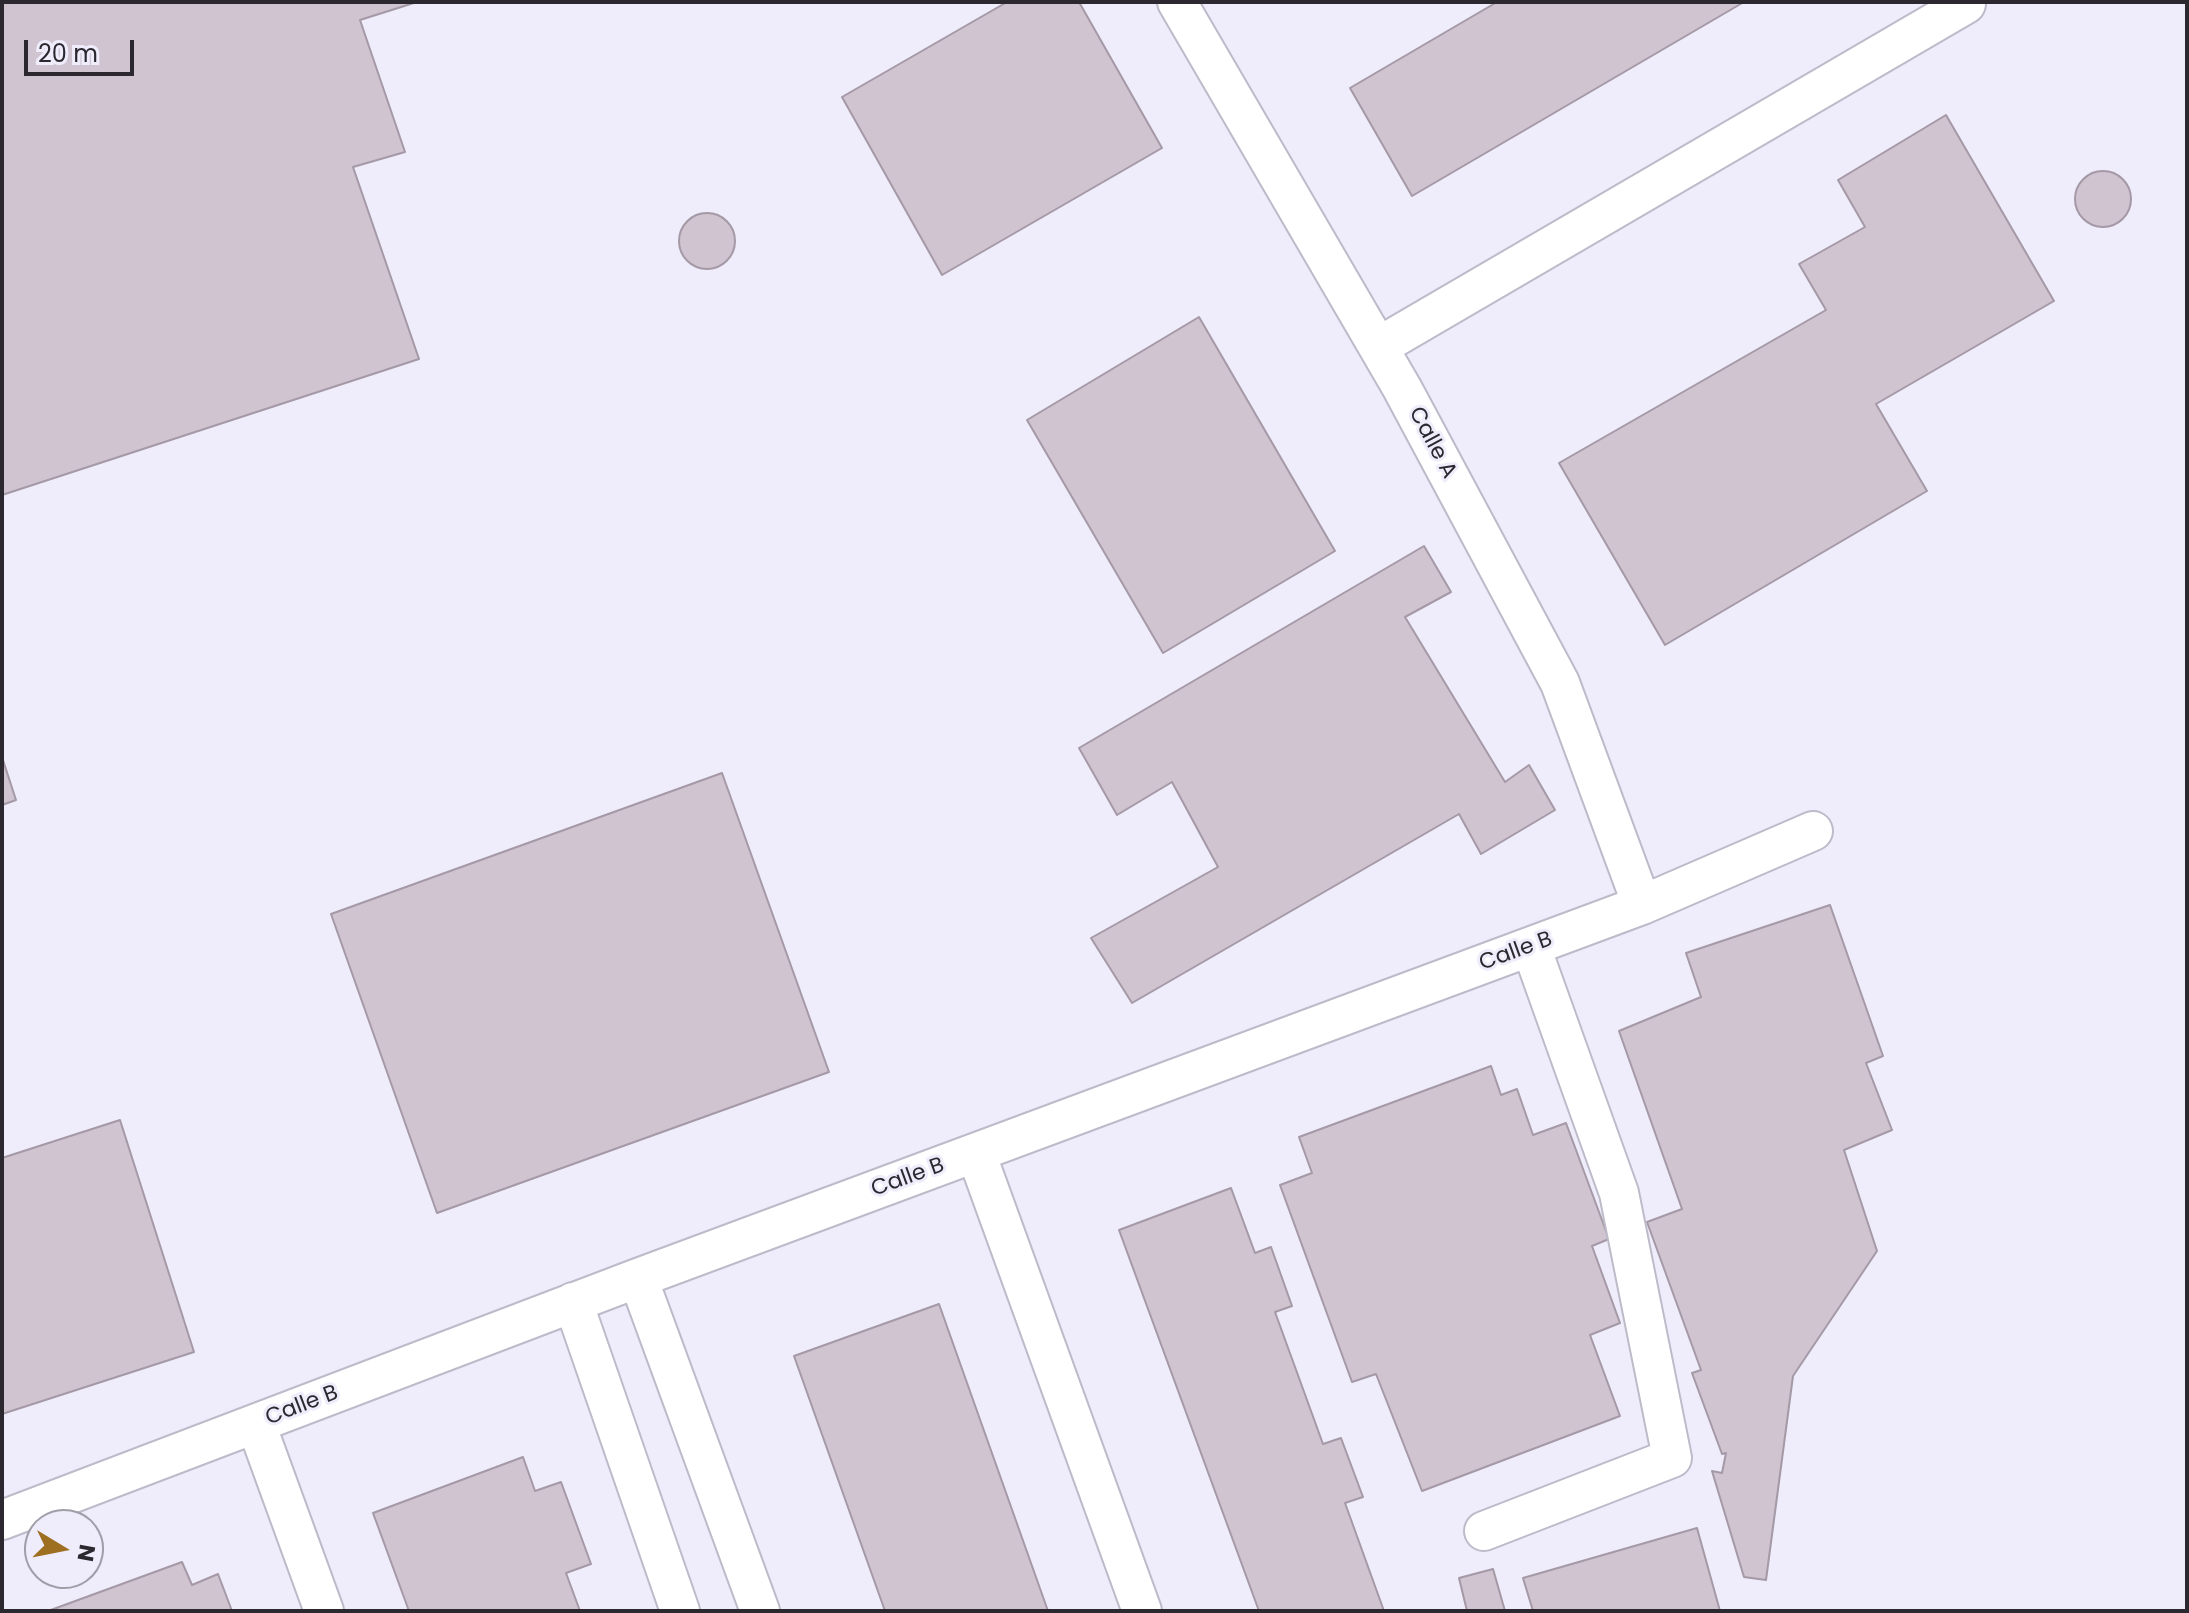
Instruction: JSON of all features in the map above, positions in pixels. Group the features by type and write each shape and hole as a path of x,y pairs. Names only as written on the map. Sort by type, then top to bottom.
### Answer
{"street":[{"name":"Calle A","path":"1177,2 1378,347 1560,683 1642,905"},
{"path":"1378,347 1966,4"},
{"name":"Calle B","path":"2,1520 573,1302 1642,905 1813,831"},
{"path":"1484,1531 1672,1458 1619,1193 1531,947"},
{"path":"976,1153 1142,1611"},
{"path":"638,1278 760,1611"},
{"path":"573,1302 680,1611"},
{"path":"256,1424 324,1611"}],"building":[{"path":"2,2 417,2 360,20 405,152 353,167 419,359 2,495"},
{"path":"1007,2 1079,2 1162,148 942,275 842,97"},
{"path":"1497,2 1744,2 1412,196 1350,88"},
{"path":"1946,115 2054,301 1876,404 1927,491 1665,645 1559,463 1826,310 1799,264 1865,227 1838,180"},
{"path":"2103,171 2123,179 2131,199 2123,219 2103,227 2083,219 2075,199 2083,179"},
{"path":"707,213 727,221 735,241 727,261 707,269 687,261 679,241 687,221"},
{"path":"1199,317 1335,551 1163,653 1027,420"},
{"path":"1424,546 1451,592 1405,617 1505,782 1529,765 1555,810 1481,854 1459,814 1132,1003 1091,938 1218,867 1172,782 1117,815 1079,748"},
{"path":"2,757 16,800 2,805"},
{"path":"722,773 829,1072 437,1213 331,914"},
{"path":"1830,905 1883,1056 1866,1063 1892,1130 1844,1150 1877,1251 1793,1376 1766,1580 1744,1577 1712,1471 1722,1473 1726,1453 1722,1454 1692,1373 1701,1370 1647,1222 1682,1209 1619,1031 1701,997 1686,953"},
{"path":"1491,1066 1501,1095 1517,1089 1533,1135 1566,1123 1609,1239 1592,1246 1620,1323 1590,1335 1620,1416 1422,1491 1376,1374 1352,1382 1280,1185 1312,1173 1299,1137"},
{"path":"120,1120 194,1352 2,1414 2,1158"},
{"path":"1231,1188 1255,1253 1271,1247 1292,1306 1275,1312 1323,1444 1341,1438 1363,1497 1345,1503 1384,1611 1259,1611 1119,1230"},
{"path":"939,1304 1048,1611 885,1611 794,1356"},
{"path":"523,1457 535,1491 561,1482 591,1564 566,1573 580,1611 409,1611 373,1513"},
{"path":"1697,1528 1720,1611 1533,1611 1523,1578"},
{"path":"182,1562 192,1585 218,1574 232,1611 48,1611"},
{"path":"1493,1569 1505,1611 1467,1611 1459,1578"}]}
